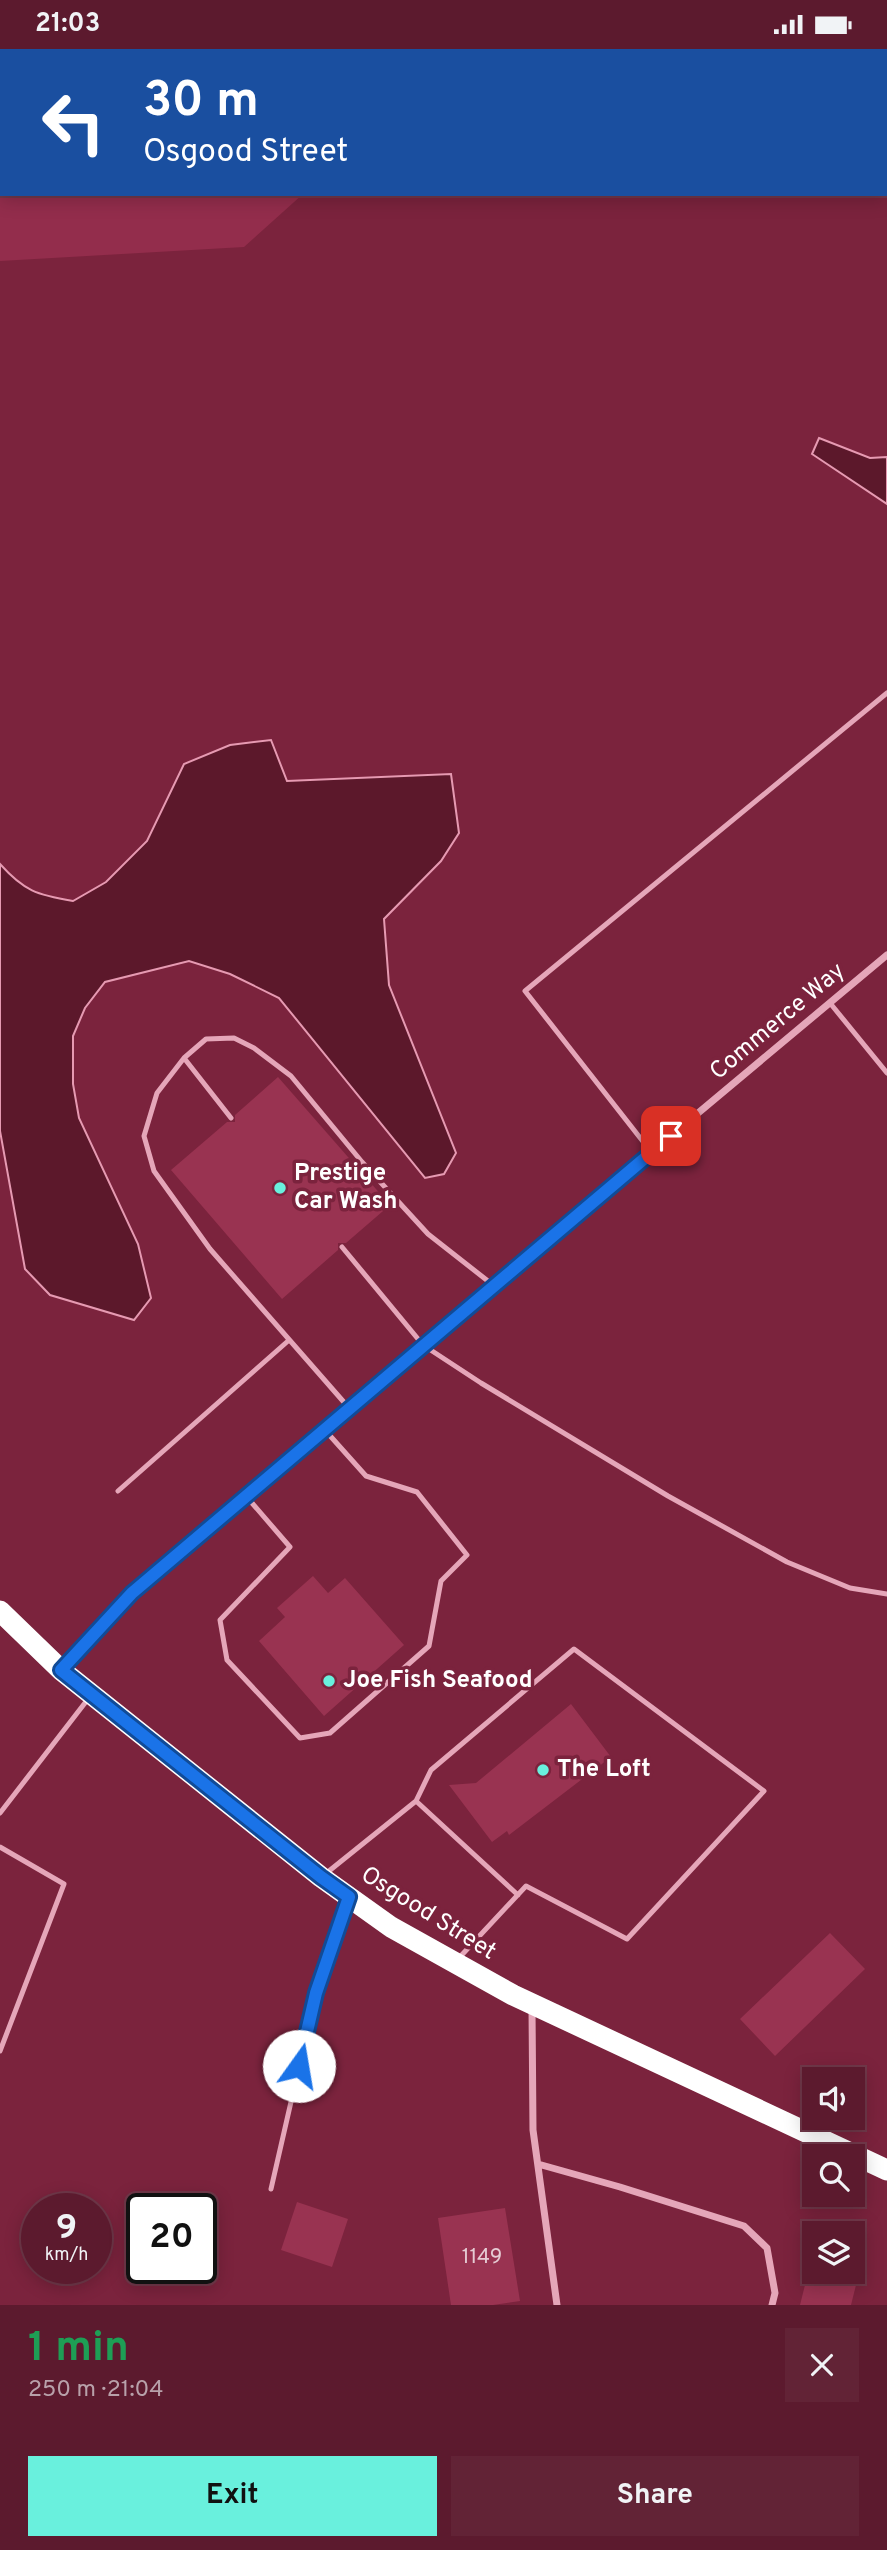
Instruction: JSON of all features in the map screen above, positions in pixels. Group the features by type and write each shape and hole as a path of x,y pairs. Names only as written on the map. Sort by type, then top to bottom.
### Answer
{"highway":[{"name":"Osgood Street","path":"0,1611 61,1670 321,1877 391,1927 532,2004 887,2170"}],"street":[{"name":"Commerce Way","path":"61,1670 132,1593 493,1285 887,955"},
{"path":"532,2004 533,2130 557,2305"},
{"path":"538,2164 744,2226 767,2248 775,2293 772,2305"}],"lane":[{"path":"652,1153 525,991 887,693"},
{"path":"830,1003 887,1073"},
{"path":"349,1408 288,1342 210,1249 154,1171 144,1136 157,1093 184,1058 206,1039 234,1038 254,1048 291,1076 362,1162 428,1234 493,1285"},
{"path":"184,1058 231,1118"},
{"path":"342,1247 423,1345 668,1496 787,1562 850,1588 887,1594"},
{"path":"118,1491 288,1342"},
{"path":"246,1496 290,1546 220,1620 227,1660 300,1738 330,1733 429,1646 441,1581 467,1555 417,1492 366,1476 324,1429"},
{"path":"321,1877 416,1801 431,1770 574,1649 764,1791 627,1939 526,1886 453,1963"},
{"path":"0,1813 92,1694"},
{"path":"416,1801 518,1895"},
{"path":"0,1847 64,1884 0,2051"},
{"path":"271,2189 316,1993 349,1897"}],"shaded area":[{"path":"0,196 301,196 244,247 0,261"},
{"path":"819,438 870,458 887,457 887,504 812,454"},
{"path":"271,740 287,781 451,774 459,833 441,861 384,919 389,985 456,1153 444,1174 425,1178 279,998 230,974 189,961 105,982 85,1008 73,1036 73,1084 79,1118 138,1244 151,1298 134,1320 50,1295 25,1269 0,1131 0,864 24,886 73,901 106,882 147,841 184,764 230,745"}],"building":[{"name":"Prestige Car Wash","path":"278,1077 390,1205 346,1243 338,1243 338,1250 282,1299 171,1170 227,1122 235,1122 235,1115"},
{"name":"Joe Fish Seafood","path":"313,1576 328,1593 345,1578 404,1645 324,1716 259,1641 285,1617 277,1608"},
{"name":"The Loft","path":"571,1704 611,1757 509,1835 507,1831 492,1842 449,1785 476,1783"},
{"path":"830,1933 865,1969 775,2056 740,2019"},
{"path":"297,2202 348,2219 332,2267 281,2250"},
{"path":"505,2208 520,2301 493,2305 451,2305 438,2218"},
{"path":"805,2284 856,2284 851,2305 800,2305"}],"place":[{"name":"Prestige Car Wash","path":"280,1188"},
{"name":"Joe Fish Seafood","path":"329,1681"},
{"name":"The Loft","path":"543,1770"}],"route":[{"path":"299,2066 316,1993 349,1897 61,1670 132,1593 671,1136"}]}
